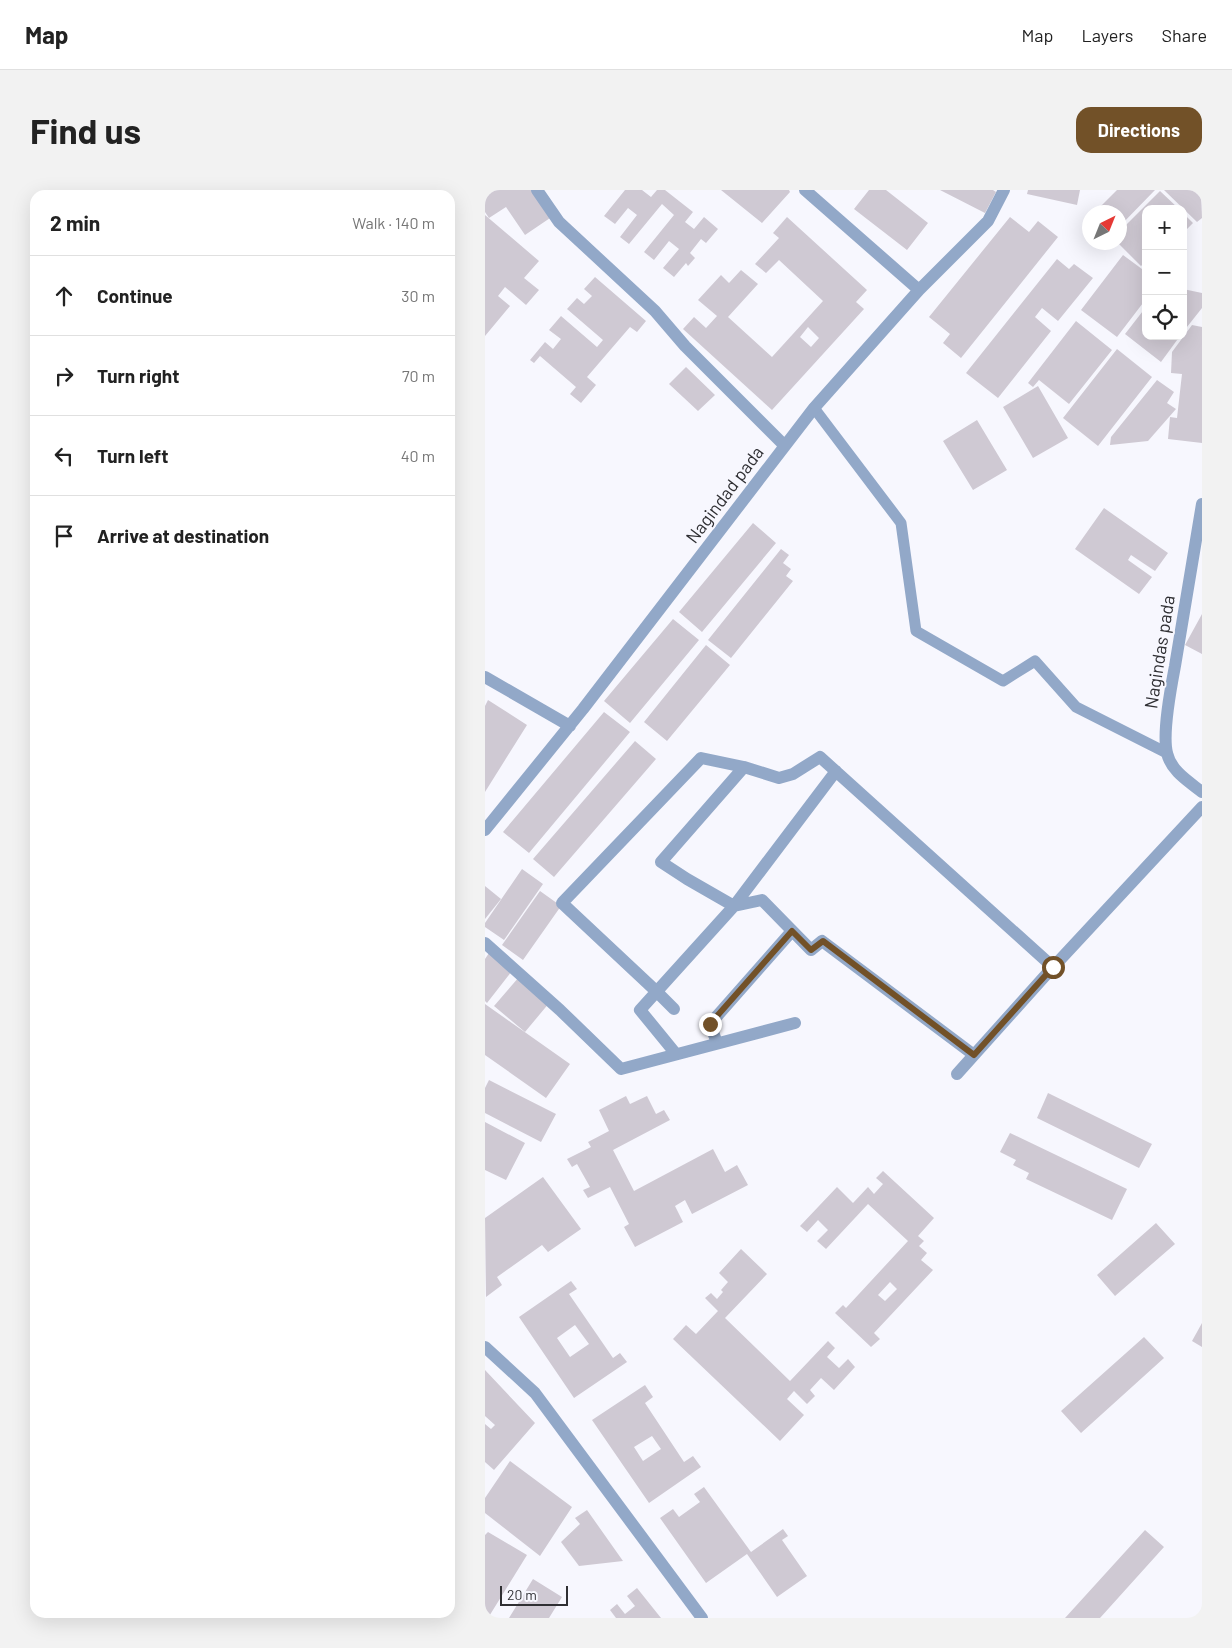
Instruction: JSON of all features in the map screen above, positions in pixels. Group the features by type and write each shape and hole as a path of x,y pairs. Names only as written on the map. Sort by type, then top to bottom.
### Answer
{"street":[{"path":"537,190 559,222 655,311 685,346 785,446"},
{"path":"805,190 919,290"},
{"name":"Nagindad pada","path":"485,830 570,726 813,408 919,290 988,221 1004,190"},
{"name":"Nagindas pada","path":"1167,753 1169,700 1202,504"},
{"path":"485,677 570,726"},
{"path":"1167,753 1172,765 1202,792"},
{"path":"674,1009 562,903 701,758 744,767 779,778 793,774 820,757 1053,967"},
{"path":"744,767 661,862 734,906 762,900 811,950 823,941 974,1055"},
{"path":"676,1054 640,1010 734,906 836,771"},
{"path":"957,1074 1053,967 1202,807"},
{"path":"717,1043 710,1024 792,931"},
{"path":"485,943 560,1010 621,1069 795,1023"},
{"path":"485,1347 535,1393 702,1618"}],"lane":[{"path":"813,408 901,522 916,631 1003,682 1035,661 1076,707 1167,753"}],"building":[{"path":"485,190 536,190 553,216 525,235 506,207 489,218 485,212"},
{"path":"625,190 642,190 651,197 657,190 665,190 693,212 685,222 694,229 704,217 718,229 706,243 701,239 690,253 695,258 688,266 686,263 674,277 663,268 679,249 669,241 654,260 644,252 674,215 662,204 629,244 620,237 637,215 628,208 615,224 604,216"},
{"path":"721,190 789,190 790,192 762,223"},
{"path":"869,190 886,190 928,223 907,250 854,209"},
{"path":"940,190 993,190 996,192 985,213"},
{"path":"1028,190 1080,190 1077,205 1027,194"},
{"path":"1117,190 1155,190 1127,219 1127,205 1102,205"},
{"path":"1164,190 1201,190 1202,218 1197,222 1187,212 1187,205 1179,205"},
{"path":"1160,191 1175,205 1146,205"},
{"path":"1142,209 1141,266 1125,250 1127,250 1127,224"},
{"path":"485,215 539,261 524,278 539,290 526,305 505,287 498,296 510,306 485,336"},
{"path":"787,217 867,290 856,302 864,309 772,410 683,329 694,317 706,328 717,316 698,300 721,275 729,283 741,270 758,284 728,317 772,357 823,301 779,260 766,273 755,264 779,238 773,233","holes":["808,327 819,338 811,347 800,337"]},
{"path":"1010,217 1029,232 1038,221 1058,237 961,358 943,343 950,334 929,317"},
{"path":"1187,217 1193,223 1187,229"},
{"path":"1123,255 1142,269 1142,304 1117,337 1081,310"},
{"path":"1057,259 1069,269 1074,264 1093,278 1058,321 1042,308 1035,317 1051,331 998,398 966,373"},
{"path":"595,277 646,321 637,332 630,327 587,377 596,385 581,403 570,394 576,387 540,356 534,363 530,360 545,342 553,349 561,339 549,330 561,316 597,347 603,340 567,309 577,298 584,304 592,296 584,289"},
{"path":"1187,290 1202,293 1202,308 1187,327"},
{"path":"1142,312 1142,340 1177,340 1161,362 1125,334"},
{"path":"1076,321 1112,350 1069,404 1039,380 1033,387 1028,383"},
{"path":"1192,325 1202,327 1202,443 1168,439 1170,417 1177,418 1182,374 1171,373 1172,352 1181,340 1187,340 1187,332"},
{"path":"1117,349 1152,377 1098,446 1063,418"},
{"path":"686,367 715,395 698,411 669,384"},
{"path":"1157,380 1174,392 1167,403 1176,409 1148,441 1110,445 1111,437"},
{"path":"1038,386 1068,438 1033,458 1003,407"},
{"path":"977,420 1007,470 973,490 943,441"},
{"path":"1104,508 1168,553 1155,571 1131,555 1128,560 1152,577 1139,594 1075,549"},
{"path":"753,523 776,543 702,632 679,612"},
{"path":"781,549 789,555 783,563 791,569 786,576 793,581 731,658 708,640"},
{"path":"1202,614 1202,654 1185,645"},
{"path":"673,619 699,640 630,723 604,701"},
{"path":"706,645 730,665 667,741 644,722"},
{"path":"488,700 527,725 485,792 485,706"},
{"path":"604,712 630,732 529,853 503,832"},
{"path":"635,741 656,759 554,877 533,859"},
{"path":"522,869 543,884 504,940 485,927 485,923"},
{"path":"485,886 501,899 485,919"},
{"path":"540,891 561,906 523,960 502,945"},
{"path":"489,953 512,971 487,1003 485,1001 485,959"},
{"path":"519,977 550,1002 525,1032 494,1006"},
{"path":"485,1004 570,1064 546,1098 485,1055"},
{"path":"489,1080 556,1114 541,1142 485,1113 485,1088"},
{"path":"1048,1093 1152,1144 1139,1168 1037,1118"},
{"path":"626,1096 630,1104 647,1096 656,1114 664,1110 670,1120 613,1150 634,1191 713,1149 725,1172 737,1165 748,1185 692,1214 685,1200 675,1206 683,1222 635,1247 624,1227 629,1224 610,1187 588,1198 583,1190 590,1187 577,1164 572,1167 567,1159 591,1147 588,1142 609,1131 599,1110"},
{"path":"485,1122 525,1143 506,1180 485,1170"},
{"path":"1010,1133 1127,1189 1112,1220 1026,1179 1029,1173 1013,1165 1016,1160 1000,1152"},
{"path":"883,1171 934,1218 918,1236 924,1241 919,1246 927,1253 921,1260 933,1270 874,1333 880,1339 871,1347 835,1313 843,1305 846,1308 908,1241 868,1204 826,1249 817,1241 828,1230 818,1220 807,1232 800,1226 837,1187 853,1203 868,1187 874,1194 883,1184 876,1178","holes":["890,1282 897,1289 885,1301 878,1295"]},
{"path":"543,1177 581,1229 548,1252 542,1245 497,1277 502,1285 486,1297 485,1218"},
{"path":"1156,1223 1175,1244 1115,1296 1097,1275"},
{"path":"741,1249 767,1274 725,1318 790,1381 828,1341 835,1348 827,1357 839,1368 848,1359 855,1367 834,1390 821,1378 810,1390 815,1396 807,1404 794,1391 787,1399 804,1415 780,1441 673,1339 686,1325 696,1334 718,1311 705,1298 711,1293 717,1299 723,1292 721,1290 728,1282 719,1273"},
{"path":"571,1281 577,1289 569,1294 613,1358 620,1353 627,1362 574,1398 519,1317","holes":["575,1325 589,1344 570,1357 557,1338"]},
{"path":"1202,1323 1202,1347 1192,1341"},
{"path":"1144,1337 1164,1358 1081,1433 1061,1411"},
{"path":"485,1370 535,1423 494,1470 485,1462 485,1424 491,1429 495,1425 485,1416"},
{"path":"645,1385 653,1397 645,1403 684,1462 693,1456 701,1467 649,1503 592,1420","holes":["652,1436 661,1449 643,1461 634,1447"]},
{"path":"510,1461 572,1507 540,1556 485,1513 485,1498"},
{"path":"704,1487 751,1552 783,1529 788,1536 782,1540 807,1576 777,1597 747,1554 706,1583 660,1518 673,1509 679,1517 700,1502 694,1494"},
{"path":"587,1510 623,1561 579,1566 561,1542 580,1524 575,1518"},
{"path":"1145,1530 1164,1547 1100,1618 1065,1618"},
{"path":"488,1532 527,1555 488,1618 485,1618 485,1535"},
{"path":"533,1579 562,1597 549,1618 509,1618"},
{"path":"637,1588 661,1618 616,1618 610,1610 617,1604 625,1614 635,1606 627,1596"}],"route":[{"path":"710,1024 792,931 811,950 823,941 974,1055 1053,967"}]}
